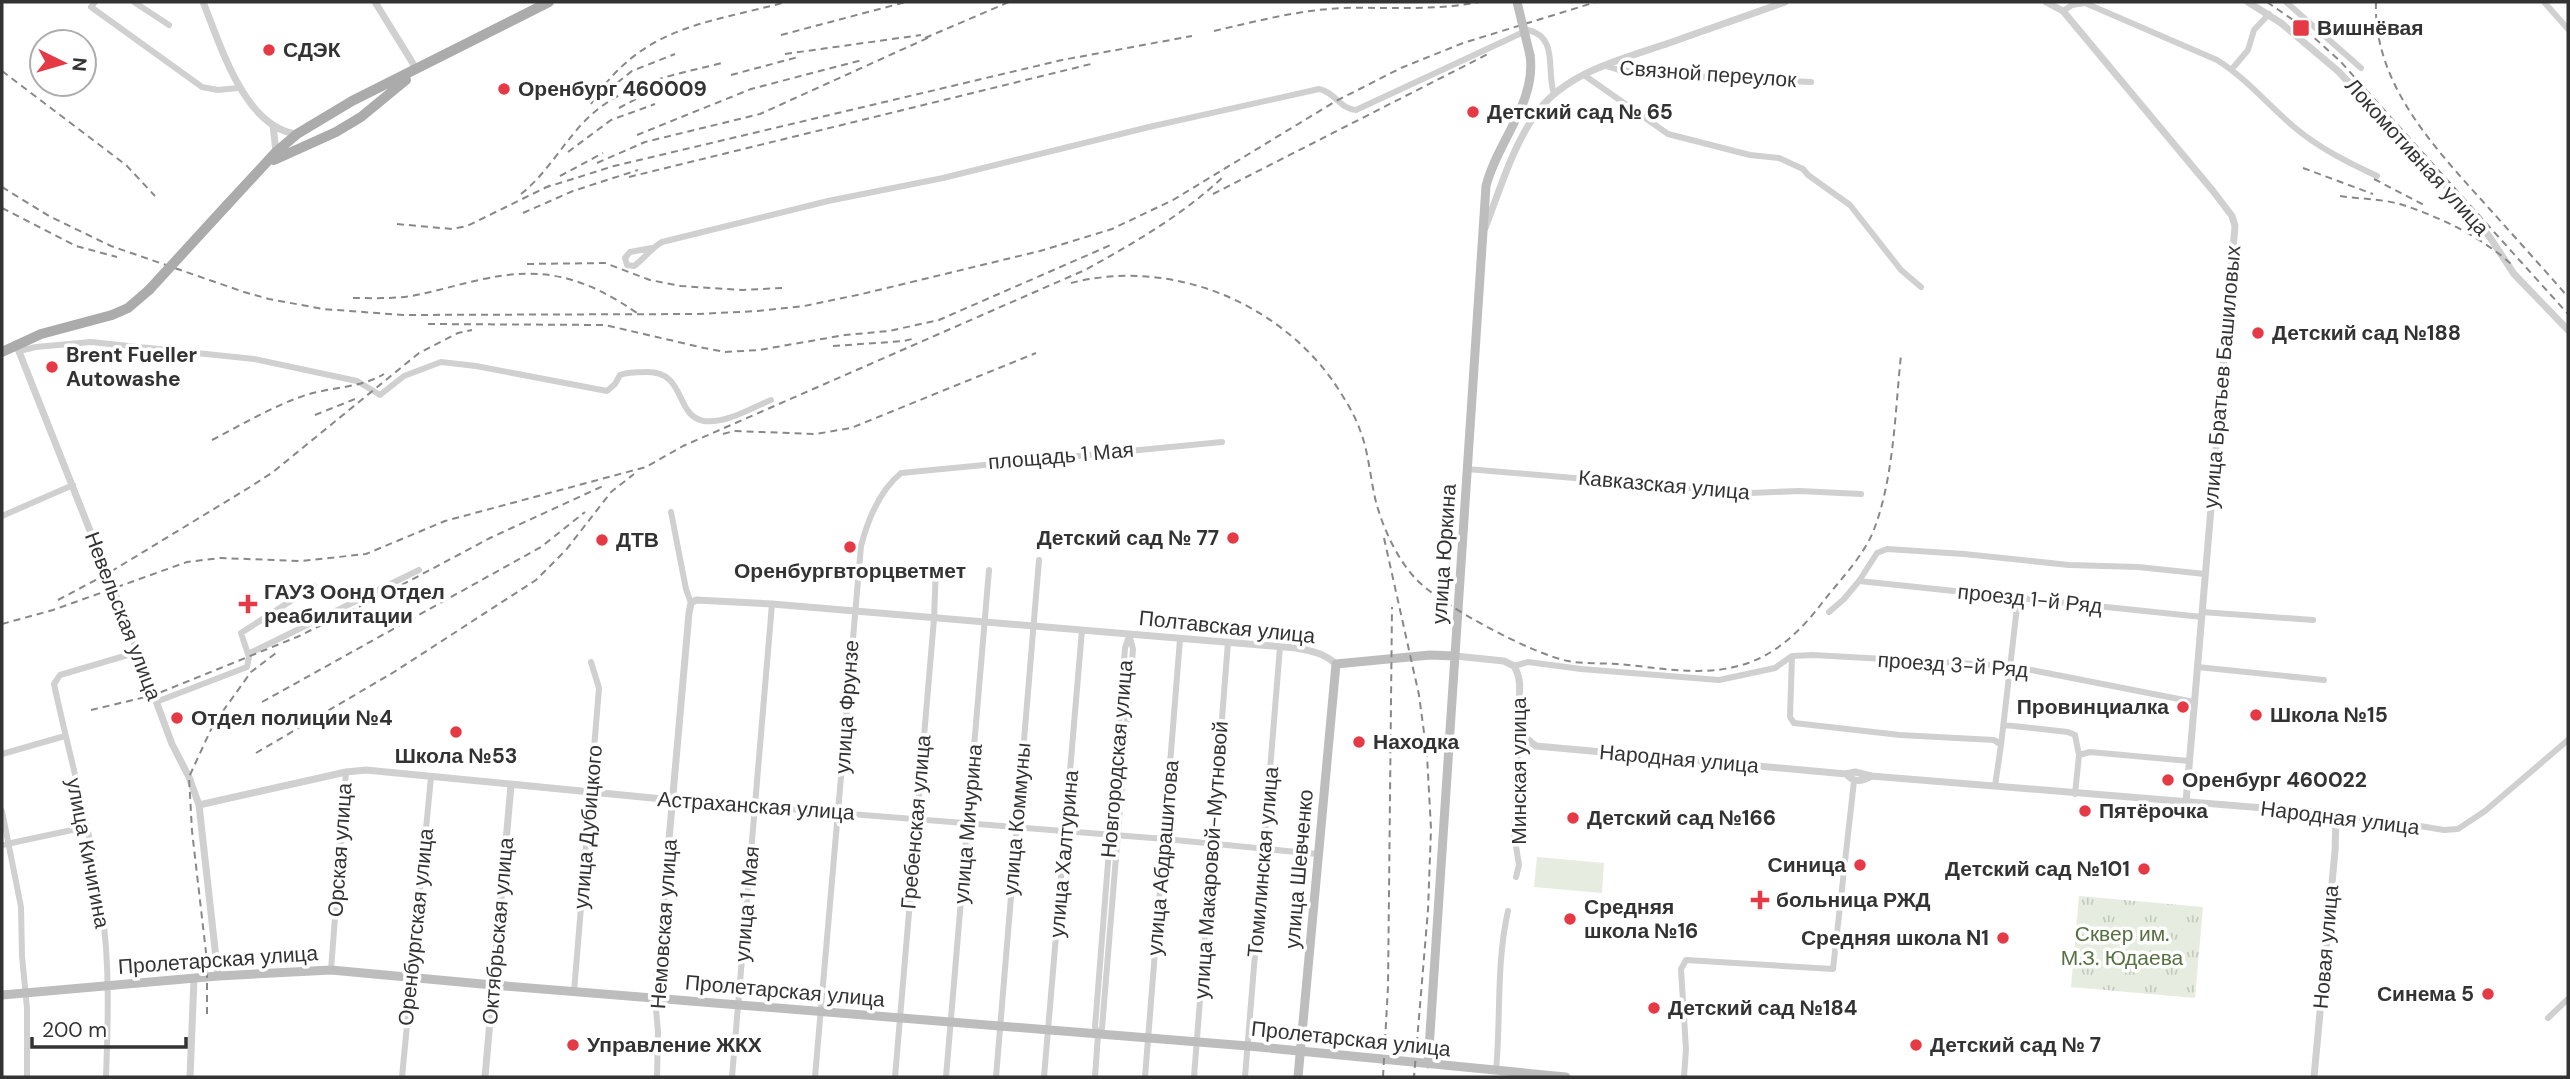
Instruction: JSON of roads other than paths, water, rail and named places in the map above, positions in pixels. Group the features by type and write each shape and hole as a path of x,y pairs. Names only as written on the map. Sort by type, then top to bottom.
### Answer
{"main road":[{"path":"2,352 17,348 54,330 112,315 128,308 149,290 276,152 297,134 352,102 549,2"},
{"name":"улица Юркина","path":"1428,1064 1486,186 1491,169 1527,93 1531,72 1530,55 1517,2"},
{"path":"264,165 336,132 361,117 417,70"},
{"path":"352,102 355,115 361,117"},
{"path":"325,117 332,119 336,132"},
{"name":"Полтавская улица","path":"1336,664 1430,654 1455,656"},
{"name":"улица Шевченко","path":"1298,1077 1336,664"},
{"name":"Пролетарская улица","path":"2,995 218,976 331,970 1248,1046 1566,1077"}],"street":[{"path":"95,2 91,7 202,87 218,90 238,88"},
{"path":"134,2 169,25"},
{"path":"203,2 238,88 273,124 283,131 297,134"},
{"path":"375,2 417,70"},
{"path":"1483,232 1530,123 1554,94 1584,75 1606,66 1785,2"},
{"path":"2046,2 2063,11 2072,5 2085,2 2217,60 2232,69 2294,127 2332,155 2377,176"},
{"name":"Локомотивная улица","path":"2248,2 2269,15 2338,71 2451,191 2489,236 2514,274 2568,330"},
{"path":"2286,2 2361,68"},
{"path":"2544,2 2568,29"},
{"name":"улица Братьев Башиловых","path":"2063,11 2213,191 2232,216 2235,226 2186,802"},
{"path":"2232,69 2248,50 2254,30 2269,15"},
{"path":"652,248 662,242 828,201 943,178 1149,127 1319,89 1332,94 1347,108 1356,110 1528,30 1542,34 1546,40 1550,54 1549,81 1554,94"},
{"name":"Связной переулок","path":"1606,66 1619,70 1688,76 1811,82"},
{"path":"1584,75 1668,134 1742,154 1779,158 1803,169 1808,176 1850,205 1899,267 1921,287"},
{"path":"273,124 276,152"},
{"path":"1491,169 1494,177 1506,177"},
{"path":"17,348 91,342 232,357 357,381 380,395 404,376 442,362 607,391 620,375 655,372 666,375 675,384 689,413 696,419 707,421 728,418 771,400"},
{"name":"Невельская улица","path":"17,348 199,805 218,976"},
{"name":"площадь 1 Мая","path":"901,473 1222,442"},
{"name":"Кавказская улица","path":"1467,469 1751,493 1799,491 1861,494"},
{"name":"улица Фрунзе","path":"815,1077 861,546 872,512 901,473"},
{"path":"2,516 73,485"},
{"path":"671,512 691,603"},
{"path":"1829,612 1844,599 1877,553 1887,549 2205,574"},
{"name":"улица Коммуны","path":"996,1077 1039,560"},
{"name":"Гребенская улица","path":"895,1077 936,568"},
{"path":"248,654 419,570"},
{"name":"улица Мичурина","path":"946,1077 989,570"},
{"name":"проезд 1-й Ряд","path":"1858,581 2202,614 2313,620"},
{"path":"156,702 247,667 248,654 241,633 314,586"},
{"name":"Полтавская улица","path":"691,603 702,599 772,604 1228,642 1319,653 1336,664"},
{"name":"Немовская улица","path":"657,1077 658,1031 655,998 691,603"},
{"name":"улица 1 Мая","path":"732,1077 772,604"},
{"path":"1995,786 2017,607"},
{"name":"улица Халтурина","path":"1044,1077 1082,630"},
{"name":"Новгородская улица","path":"1095,1077 1098,1035 1102,1028 1115,835 1133,649 1129,635"},
{"name":"улица Абдрашитова","path":"1145,1077 1180,639"},
{"name":"улица Макаровой-Мутновой","path":"1194,1077 1228,642"},
{"name":"Томилинская улица","path":"1245,1077 1280,647"},
{"name":"улица Кичигина","path":"106,1077 103,914 54,684 60,675 138,652"},
{"name":"проезд 3-й Ряд","path":"1792,656 1801,654 2011,666 2194,702"},
{"name":"Полтавская улица","path":"1455,656 1504,662 1514,666 1528,662 1719,680 1775,668 1792,656"},
{"path":"1792,656 1790,717 1794,723 1912,736 1994,740 2001,745"},
{"name":"улица Дубицкого","path":"574,992 599,688 592,662"},
{"name":"Минская улица","path":"1514,666 1520,682 1514,834 1518,865 1516,877"},
{"path":"2197,667 2324,680"},
{"path":"2004,725 2075,735 2079,755 2076,793"},
{"name":"Народная улица","path":"1519,728 1526,739 1536,746 2371,818 2444,831 2458,829 2485,811 2568,740"},
{"path":"2,754 65,736"},
{"path":"2079,755 2090,752 2189,761"},
{"name":"Астраханская улица","path":"199,805 346,772 366,770 591,793 1165,839 1317,854"},
{"name":"Орская улица","path":"331,970 346,772"},
{"path":"1684,1077 1686,1049 1681,969 1686,960 1691,958 1833,969 1854,781 1846,774"},
{"name":"Оренбургская улица","path":"402,1077 431,776"},
{"name":"Народная улица","path":"1854,781 1871,776"},
{"name":"Октябрьская улица","path":"485,1077 511,785"},
{"path":"2,811 5,844 21,907 27,1009 26,1077"},
{"name":"Новая улица","path":"2314,1077 2336,817"},
{"path":"5,844 86,827"},
{"path":"1496,1071 1499,984 1503,933 1508,911"},
{"path":"190,1077 194,979"},
{"path":"2548,1018 2568,999"}],"railway":[{"path":"591,104 610,78 631,58 653,43 702,23 786,2"},
{"path":"781,35 906,2"},
{"path":"925,38 1009,2"},
{"path":"1214,31 1278,16 1327,9 1428,8 1479,2"},
{"path":"2,187 49,216 111,246 244,292 323,309 403,315 698,314 804,306 1040,251 1112,229 1173,200 1336,101 1401,68 1463,43 1596,2"},
{"path":"2267,2 2299,24 2340,61 2568,314"},
{"path":"2376,2 2378,32 2385,60 2411,113 2447,161 2568,297"},
{"path":"785,54 921,35"},
{"path":"597,163 645,142 760,114 932,36"},
{"path":"544,188 614,166 1062,60 1192,36"},
{"path":"608,90 632,71 675,54"},
{"path":"1213,194 1488,54"},
{"path":"731,75 798,57"},
{"path":"637,135 751,89 862,60"},
{"path":"521,194 545,170 581,125 611,100 646,84 722,63"},
{"path":"629,177 1091,64"},
{"path":"2,71 126,165 155,196"},
{"path":"619,108 653,94"},
{"path":"568,152 611,120 655,104"},
{"path":"560,176 603,153"},
{"path":"2303,168 2373,194"},
{"path":"523,213 573,191 638,170"},
{"path":"2,624 53,610 187,562 220,558 301,561 366,554 445,521 646,467 683,446 1085,270 1174,217 1222,178"},
{"path":"2374,179 2424,205"},
{"path":"397,224 452,229 467,226 553,184"},
{"path":"2340,196 2393,202 2430,215 2473,236 2511,264"},
{"path":"2,208 76,246 117,257"},
{"path":"428,324 605,325 725,352 759,350 845,335 889,331 939,320 1113,244"},
{"path":"527,264 605,263 650,280 681,286 742,290 782,288"},
{"path":"353,298 404,297 502,276 544,274 582,283 601,291 640,315"},
{"path":"1071,283 1108,277 1145,276 1182,282 1217,292 1250,308 1281,328 1309,353 1333,381 1358,424 1383,522 1397,553 1416,579 1465,615 1510,639 1552,657 1580,663 1691,671 1720,670 1761,658 1795,634 1850,569 1873,532 1890,468 1901,355"},
{"path":"58,600 107,574 250,487 273,472 419,353 458,333 472,330"},
{"path":"833,346 916,338"},
{"path":"723,434 734,431 816,434 851,428 1036,353"},
{"path":"212,440 294,399 356,385 384,374"},
{"path":"315,415 355,399"},
{"path":"256,753 394,672 536,580 566,550 611,492 634,474"},
{"path":"91,710 154,695 297,637 490,538 603,486"},
{"path":"262,702 541,547 585,512"},
{"path":"1384,538 1419,695 1427,755 1431,829 1428,910 1414,1077"},
{"path":"1383,1077 1388,987 1392,607"},
{"path":"207,1014 207,961 192,831 189,777 213,725 251,672 276,653"}],"place":[{"name":"Вишнёвая","path":"2301,28"},
{"name":"СДЭК","path":"269,50"},
{"name":"Оренбург 460009","path":"504,89"},
{"name":"Детский сад № 65","path":"1473,112"},
{"name":"Детский сад №188","path":"2258,333"},
{"name":"Brent Fueller Autowashe","path":"52,367"},
{"name":"Детский сад № 77","path":"1233,538"},
{"name":"ДТВ","path":"602,540"},
{"name":"Оренбургвторцветмет","path":"850,547"},
{"name":"ГАУЗ Оонд Отдел реабилитации","path":"248,604"},
{"name":"Провинциалка","path":"2183,707"},
{"name":"Школа №15","path":"2256,715"},
{"name":"Отдел полиции №4","path":"177,718"},
{"name":"Школа №53","path":"456,732"},
{"name":"Находка","path":"1359,742"},
{"name":"Оренбург 460022","path":"2168,780"},
{"name":"Пятёрочка","path":"2085,811"},
{"name":"Детский сад №166","path":"1573,818"},
{"name":"Синица","path":"1860,865"},
{"name":"Детский сад №101","path":"2144,869"},
{"name":"больница РЖД","path":"1760,900"},
{"name":"Средняя школа №16","path":"1570,919"},
{"name":"Средняя школа N1","path":"2003,938"},
{"name":"Синема 5","path":"2488,994"},
{"name":"Детский сад №184","path":"1654,1008"},
{"name":"Управление ЖКХ","path":"573,1045"},
{"name":"Детский сад № 7","path":"1916,1045"}],"park label":[{"name":"Сквер им. М.З. Юдаева","path":"2122,946"}]}
